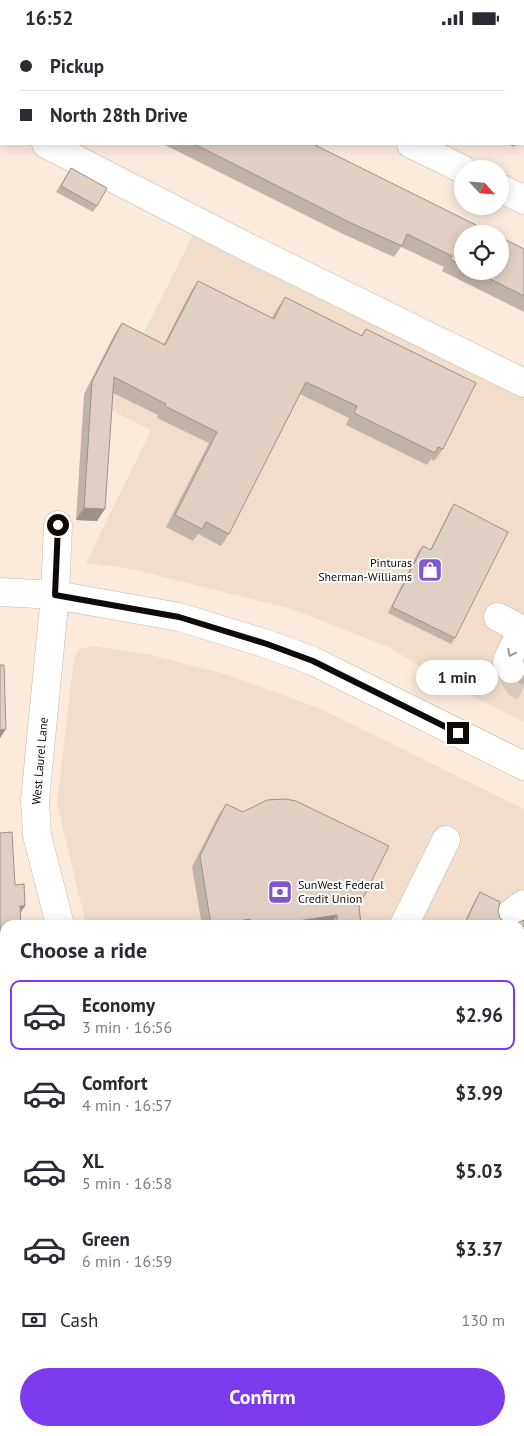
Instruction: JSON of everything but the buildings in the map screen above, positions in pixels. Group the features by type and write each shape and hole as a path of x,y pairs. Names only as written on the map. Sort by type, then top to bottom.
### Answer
{"street":[{"path":"48,145 247,247 524,383"},
{"path":"413,145 454,165"},
{"path":"509,192 524,200"},
{"name":"West Laurel Lane","path":"58,525 55,595 35,800 37,835 59,920"},
{"path":"0,592 55,595 179,617 267,644 313,661 524,766"},
{"path":"498,617 522,630 506,661 511,669"},
{"path":"406,920 446,840"}],"shaded area":[{"path":"196,229 524,397 524,722 445,682 389,647 291,609 132,569 86,563 151,430 106,408"},
{"path":"93,646 147,654 225,674 321,709 524,809 524,920 85,920 57,803 74,658 80,649"}],"tunnel":[{"path":"511,669 518,684 524,687"}],"place":[{"name":"Pinturas Sherman-Williams","path":"430,570"},
{"name":"SunWest Federal Credit Union","path":"280,892"}],"route":[{"path":"58,525 55,595 179,617 267,644 313,661 458,733"}]}
